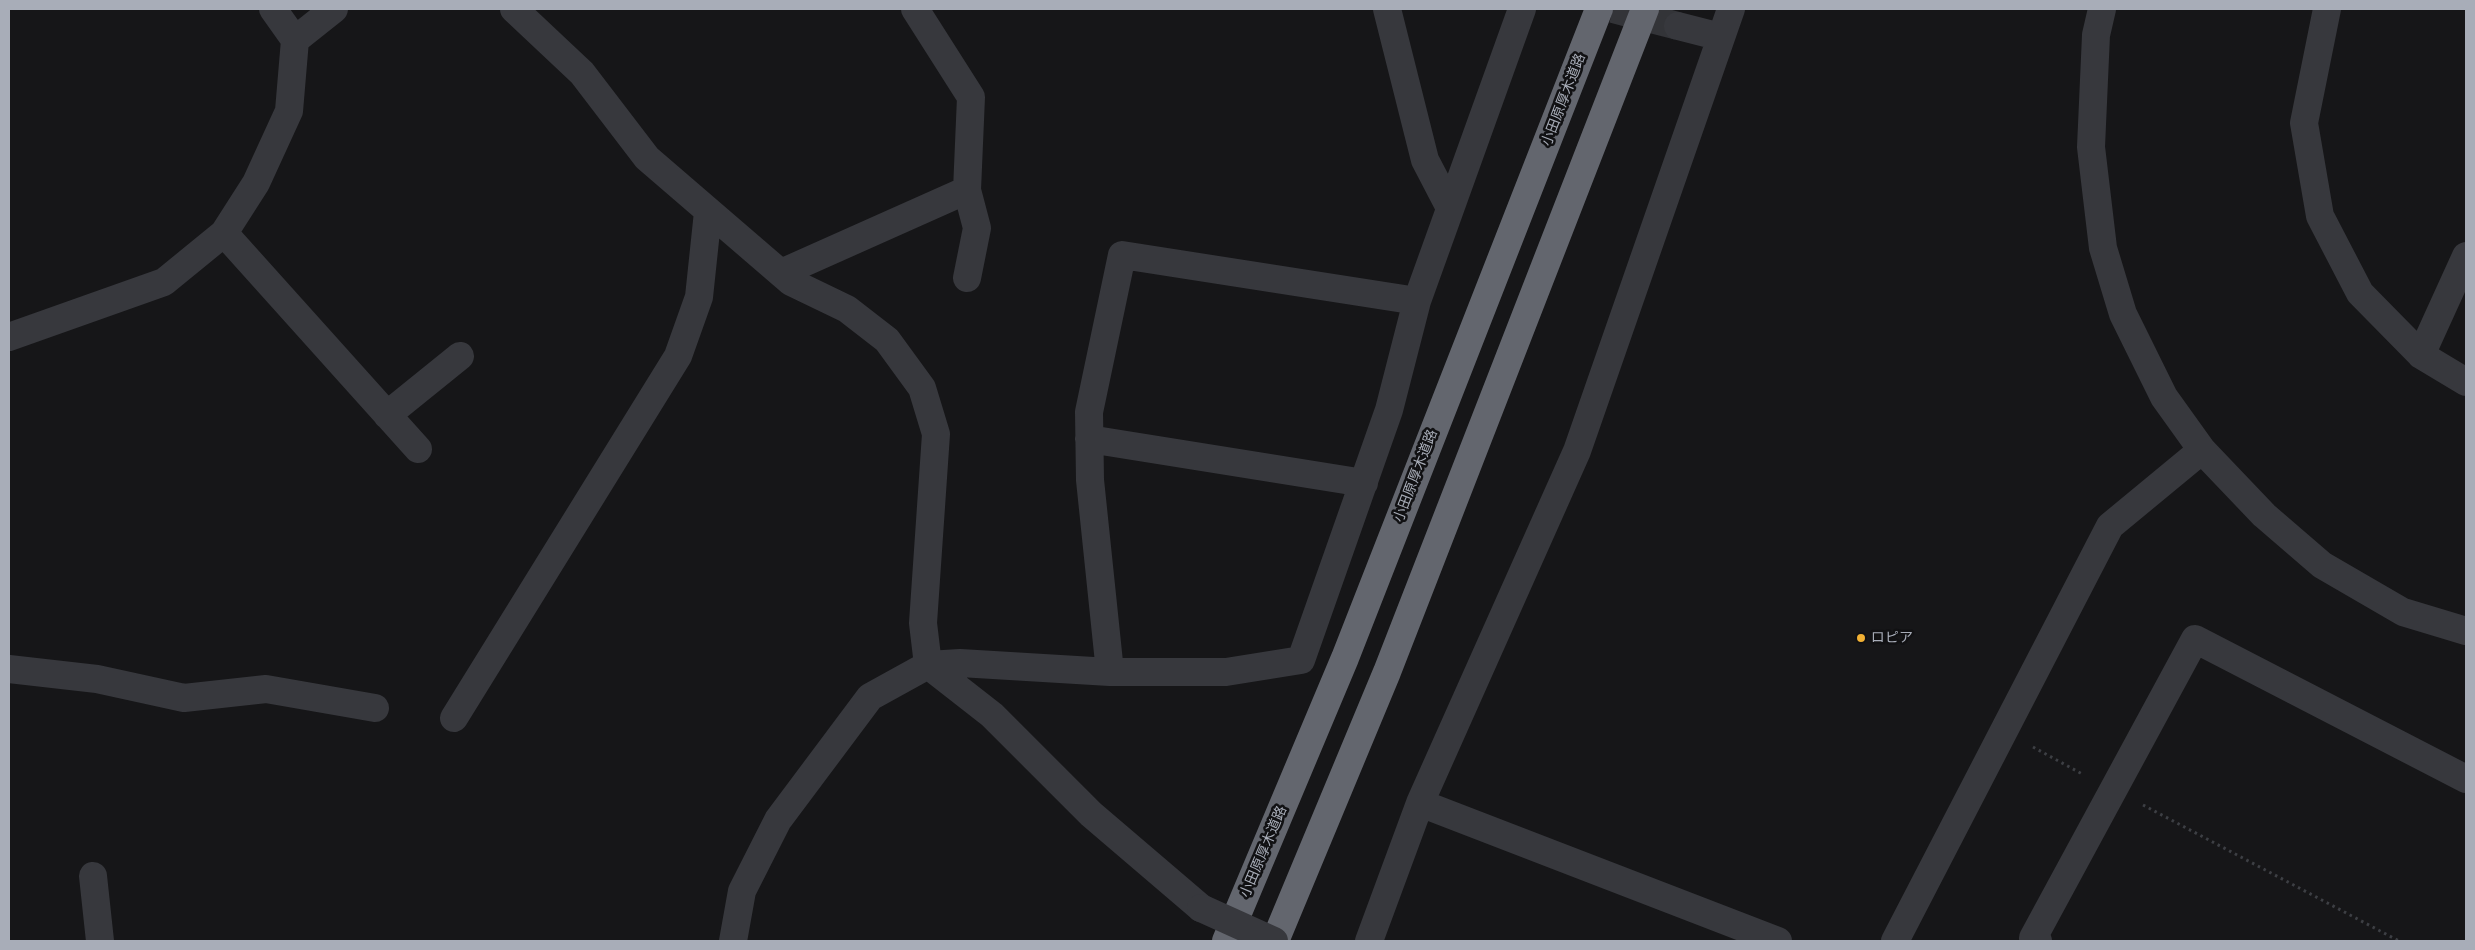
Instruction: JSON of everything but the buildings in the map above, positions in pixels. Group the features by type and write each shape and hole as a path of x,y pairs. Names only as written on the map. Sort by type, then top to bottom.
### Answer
{"highway":[{"name":"小田原厚木道路","path":"1226,941 1345,658 1599,9"},
{"path":"1275,941 1391,663 1645,9"}],"street":[{"path":"11,329 164,282 224,233 256,183 289,111 295,40 273,9"},
{"path":"295,40 334,9"},
{"path":"514,9 582,73 647,158 791,282 847,309 887,340 922,388 936,434 923,623 928,664 992,715 1091,814 1202,908 1275,941"},
{"path":"915,9 971,97 967,190 977,228 967,278"},
{"path":"1387,9 1425,160 1450,208"},
{"path":"733,941 742,891 778,820 870,697 928,664 960,663 1110,672 1226,672 1301,660 1389,410 1418,301 1522,9"},
{"path":"1369,941 1420,803 1577,451 1731,9"},
{"path":"2102,9 2096,35 2091,147 2103,248 2127,322 2164,397 2202,450 2264,514 2322,565 2403,612 2466,631"},
{"path":"2327,9 2304,123 2320,216 2360,293 2421,355 2466,382"},
{"path":"1678,26 1721,37"},
{"path":"781,273 967,190"},
{"path":"454,718 678,356 699,297 708,212"},
{"path":"224,233 418,449"},
{"path":"1110,672 1090,480 1089,412 1122,255 1418,301"},
{"path":"2421,355 2466,256"},
{"path":"387,415 460,356"},
{"path":"1090,439 1364,483"},
{"path":"1896,941 2110,526 2202,450"},
{"path":"2038,941 2033,938 2195,639 2466,779"},
{"path":"9,669 96,678 184,698 266,689 375,708"},
{"path":"1420,803 1778,941"},
{"path":"93,876 100,941"}],"path":[{"path":"2026,743 2093,779"},
{"path":"2135,802 2400,941"}],"tunnel":[{"path":"1613,9 1678,26"}],"place":[{"name":"ロピア","path":"1861,638"}]}
